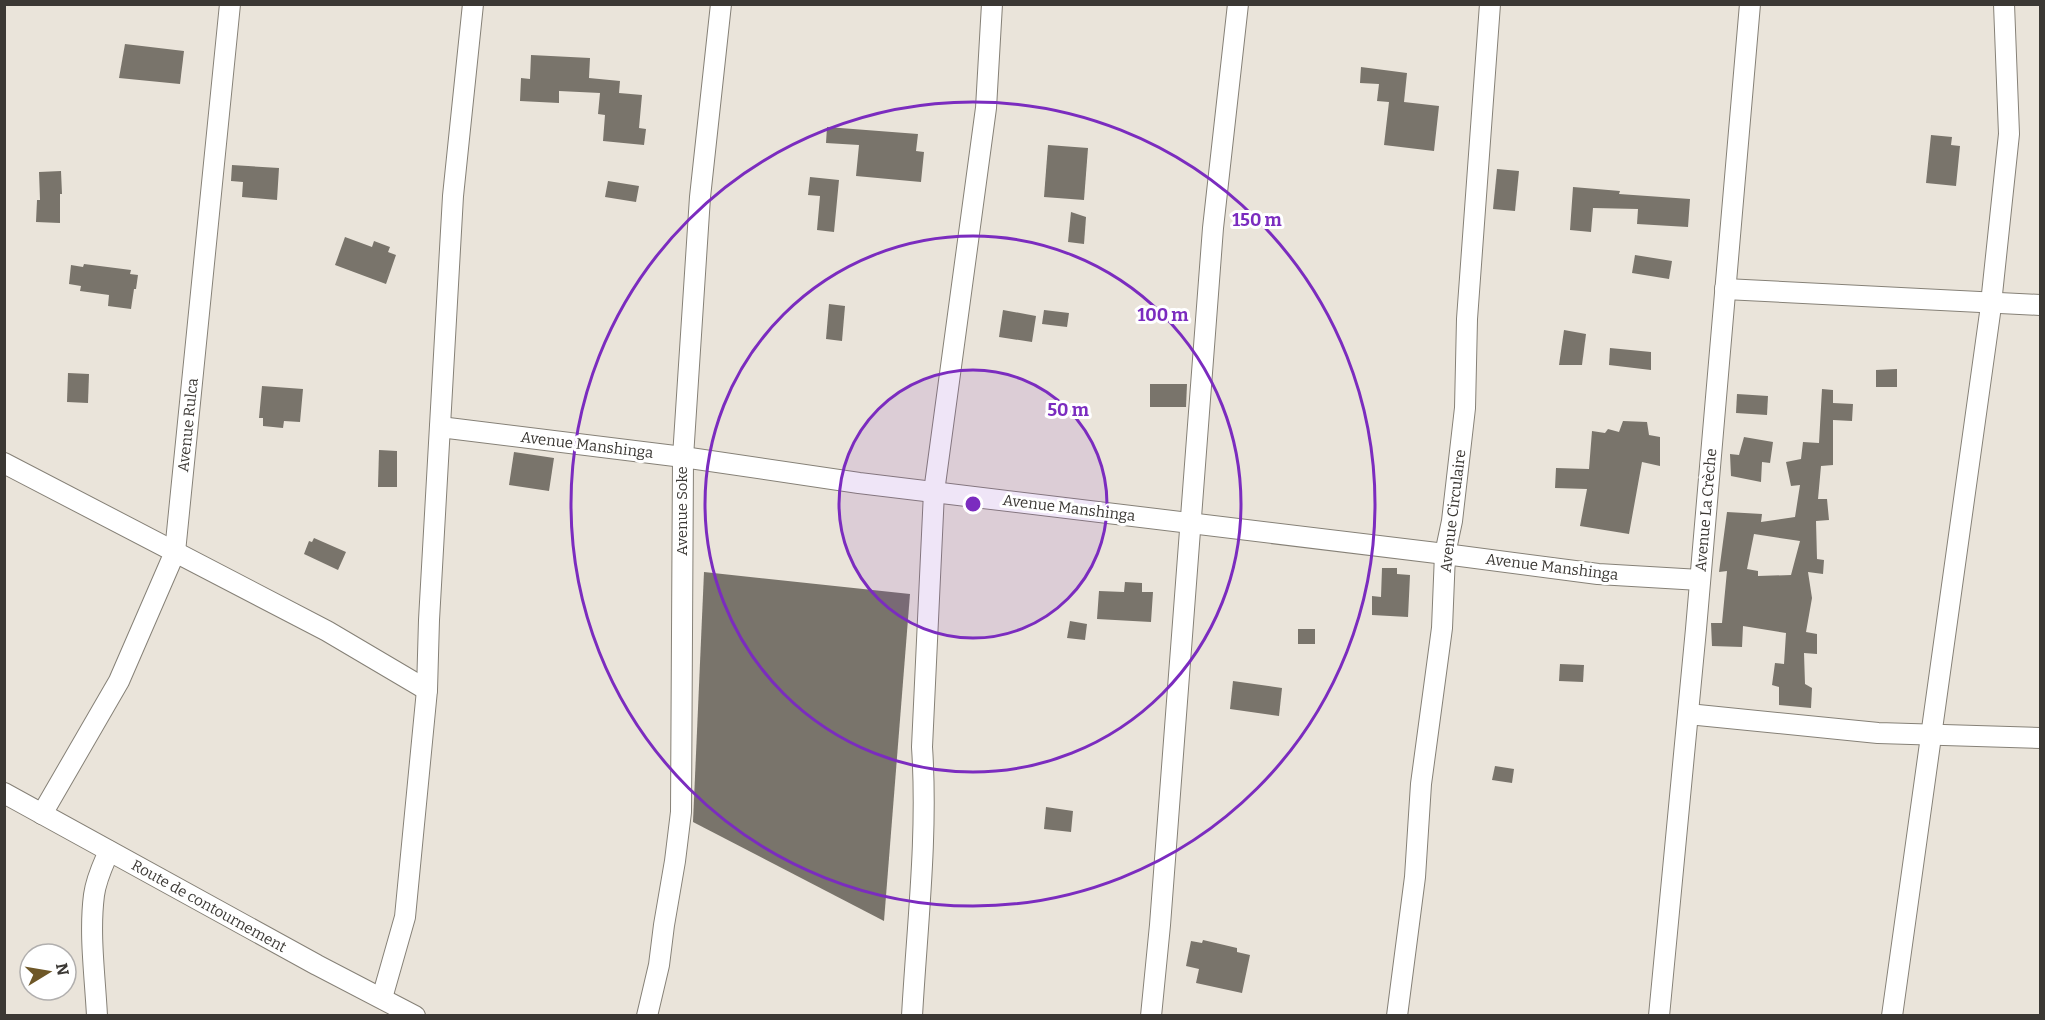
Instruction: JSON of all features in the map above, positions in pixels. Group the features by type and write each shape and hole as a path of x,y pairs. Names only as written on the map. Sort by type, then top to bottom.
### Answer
{"street":[{"name":"Avenue Rulca","path":"42,814 119,681 175,552 230,4"},
{"path":"382,998 405,917 427,690 453,196 473,4"},
{"name":"Avenue Soke","path":"646,1016 659,965 681,812 682,457 700,197 721,4"},
{"path":"912,1016 922,864 924,781 922,747 934,492 986,108 992,4"},
{"path":"1151,1016 1160,925 1213,228 1238,4"},
{"name":"Avenue Circulaire","path":"1397,1016 1415,877 1421,784 1442,628 1445,554 1452,521 1466,408 1467,319 1490,4"},
{"name":"Avenue La Crèche","path":"1659,1016 1688,714 1750,4"},
{"path":"1892,1016 1991,301 2009,134 2004,4"},
{"path":"1725,289 2040,305"},
{"name":"Avenue Manshinga","path":"440,427 682,457 859,483 1598,574 1700,580"},
{"path":"4,463 327,631 427,690"},
{"path":"1688,714 1878,733 2040,738"},
{"name":"Route de contournement","path":"4,794 416,1016"},
{"path":"97,1016 93,934 94,893 109,851"}],"building":[{"path":"125,44 184,51 180,84 119,78"},
{"path":"531,55 590,58 589,78 620,81 619,93 642,95 639,128 646,129 644,145 603,141 605,115 598,114 600,93 559,91 559,103 520,101 521,78 530,79"},
{"path":"1361,67 1407,73 1404,102 1439,106 1434,151 1384,145 1389,102 1377,101 1379,84 1360,83"},
{"path":"827,127 918,134 916,151 924,152 921,182 856,176 859,145 826,143"},
{"path":"1931,135 1952,137 1951,145 1960,146 1956,186 1926,183"},
{"path":"1048,145 1088,148 1084,200 1044,197"},
{"path":"232,165 279,168 277,200 242,197 243,182 231,181"},
{"path":"1497,169 1519,171 1515,211 1493,209"},
{"path":"61,171 60,223 36,222 37,200 40,200 39,172"},
{"path":"810,177 839,180 834,232 817,230 820,196 808,195"},
{"path":"608,181 639,186 636,202 605,197"},
{"path":"1573,187 1620,191 1619,194 1690,199 1688,227 1637,224 1638,209 1593,208 1591,232 1570,230"},
{"path":"1071,212 1086,217 1084,244 1068,242"},
{"path":"345,237 372,247 374,241 390,247 388,252 396,255 386,284 335,265"},
{"path":"1635,255 1672,261 1669,279 1632,273"},
{"path":"84,264 131,270 130,274 138,275 131,309 108,306 109,295 80,291 81,286 69,284 71,265 83,267"},
{"path":"829,304 845,306 842,341 826,339"},
{"path":"1003,310 1036,316 1032,342 999,337"},
{"path":"1044,310 1069,313 1067,327 1042,324"},
{"path":"1564,330 1586,334 1582,365 1559,365"},
{"path":"1610,348 1651,352 1651,370 1609,365"},
{"path":"1897,369 1897,387 1876,387 1876,370"},
{"path":"68,373 89,374 88,403 67,402"},
{"path":"1150,384 1187,384 1186,407 1150,407"},
{"path":"262,386 303,389 300,422 284,421 283,428 263,426 263,418 259,418"},
{"path":"1822,389 1833,390 1833,403 1853,404 1852,421 1833,420 1833,465 1821,466 1818,499 1827,499 1829,520 1816,521 1817,559 1824,560 1823,574 1808,572 1812,598 1806,632 1817,634 1817,654 1804,653 1805,684 1812,688 1811,708 1779,705 1779,687 1772,685 1775,663 1784,664 1786,633 1743,626 1742,647 1712,646 1711,623 1722,623 1727,571 1719,572 1727,512 1762,514 1761,522 1795,517 1800,485 1791,486 1786,462 1801,459 1803,442 1819,443","holes":["1754,534 1800,541 1791,575 1758,576 1758,571 1747,569"]},
{"path":"1737,394 1768,396 1767,415 1736,413"},
{"path":"1623,421 1647,422 1649,435 1660,437 1660,466 1642,462 1629,534 1580,526 1587,489 1555,488 1556,468 1589,469 1592,431 1605,433 1608,429 1619,432"},
{"path":"1744,437 1773,442 1770,463 1762,462 1761,482 1731,476 1730,454 1739,455"},
{"path":"379,450 397,451 397,487 378,487"},
{"path":"514,452 554,458 549,491 509,485"},
{"path":"314,538 346,552 338,570 304,554 309,541 312,542"},
{"path":"1382,568 1397,568 1397,574 1410,575 1408,617 1372,615 1372,596 1381,597"},
{"path":"704,572 910,594 884,921 693,822"},
{"path":"1125,582 1142,583 1142,592 1153,592 1151,622 1097,619 1099,591 1124,592"},
{"path":"1070,621 1087,624 1085,640 1067,638"},
{"path":"1298,629 1315,629 1315,644 1298,644"},
{"path":"1560,664 1584,665 1583,682 1559,681"},
{"path":"1233,681 1282,688 1279,716 1230,709"},
{"path":"1495,766 1514,769 1512,783 1492,780"},
{"path":"1046,807 1073,811 1071,832 1044,829"},
{"path":"1203,940 1237,948 1237,952 1250,955 1242,993 1196,983 1199,969 1186,966 1191,941 1202,943"}]}
